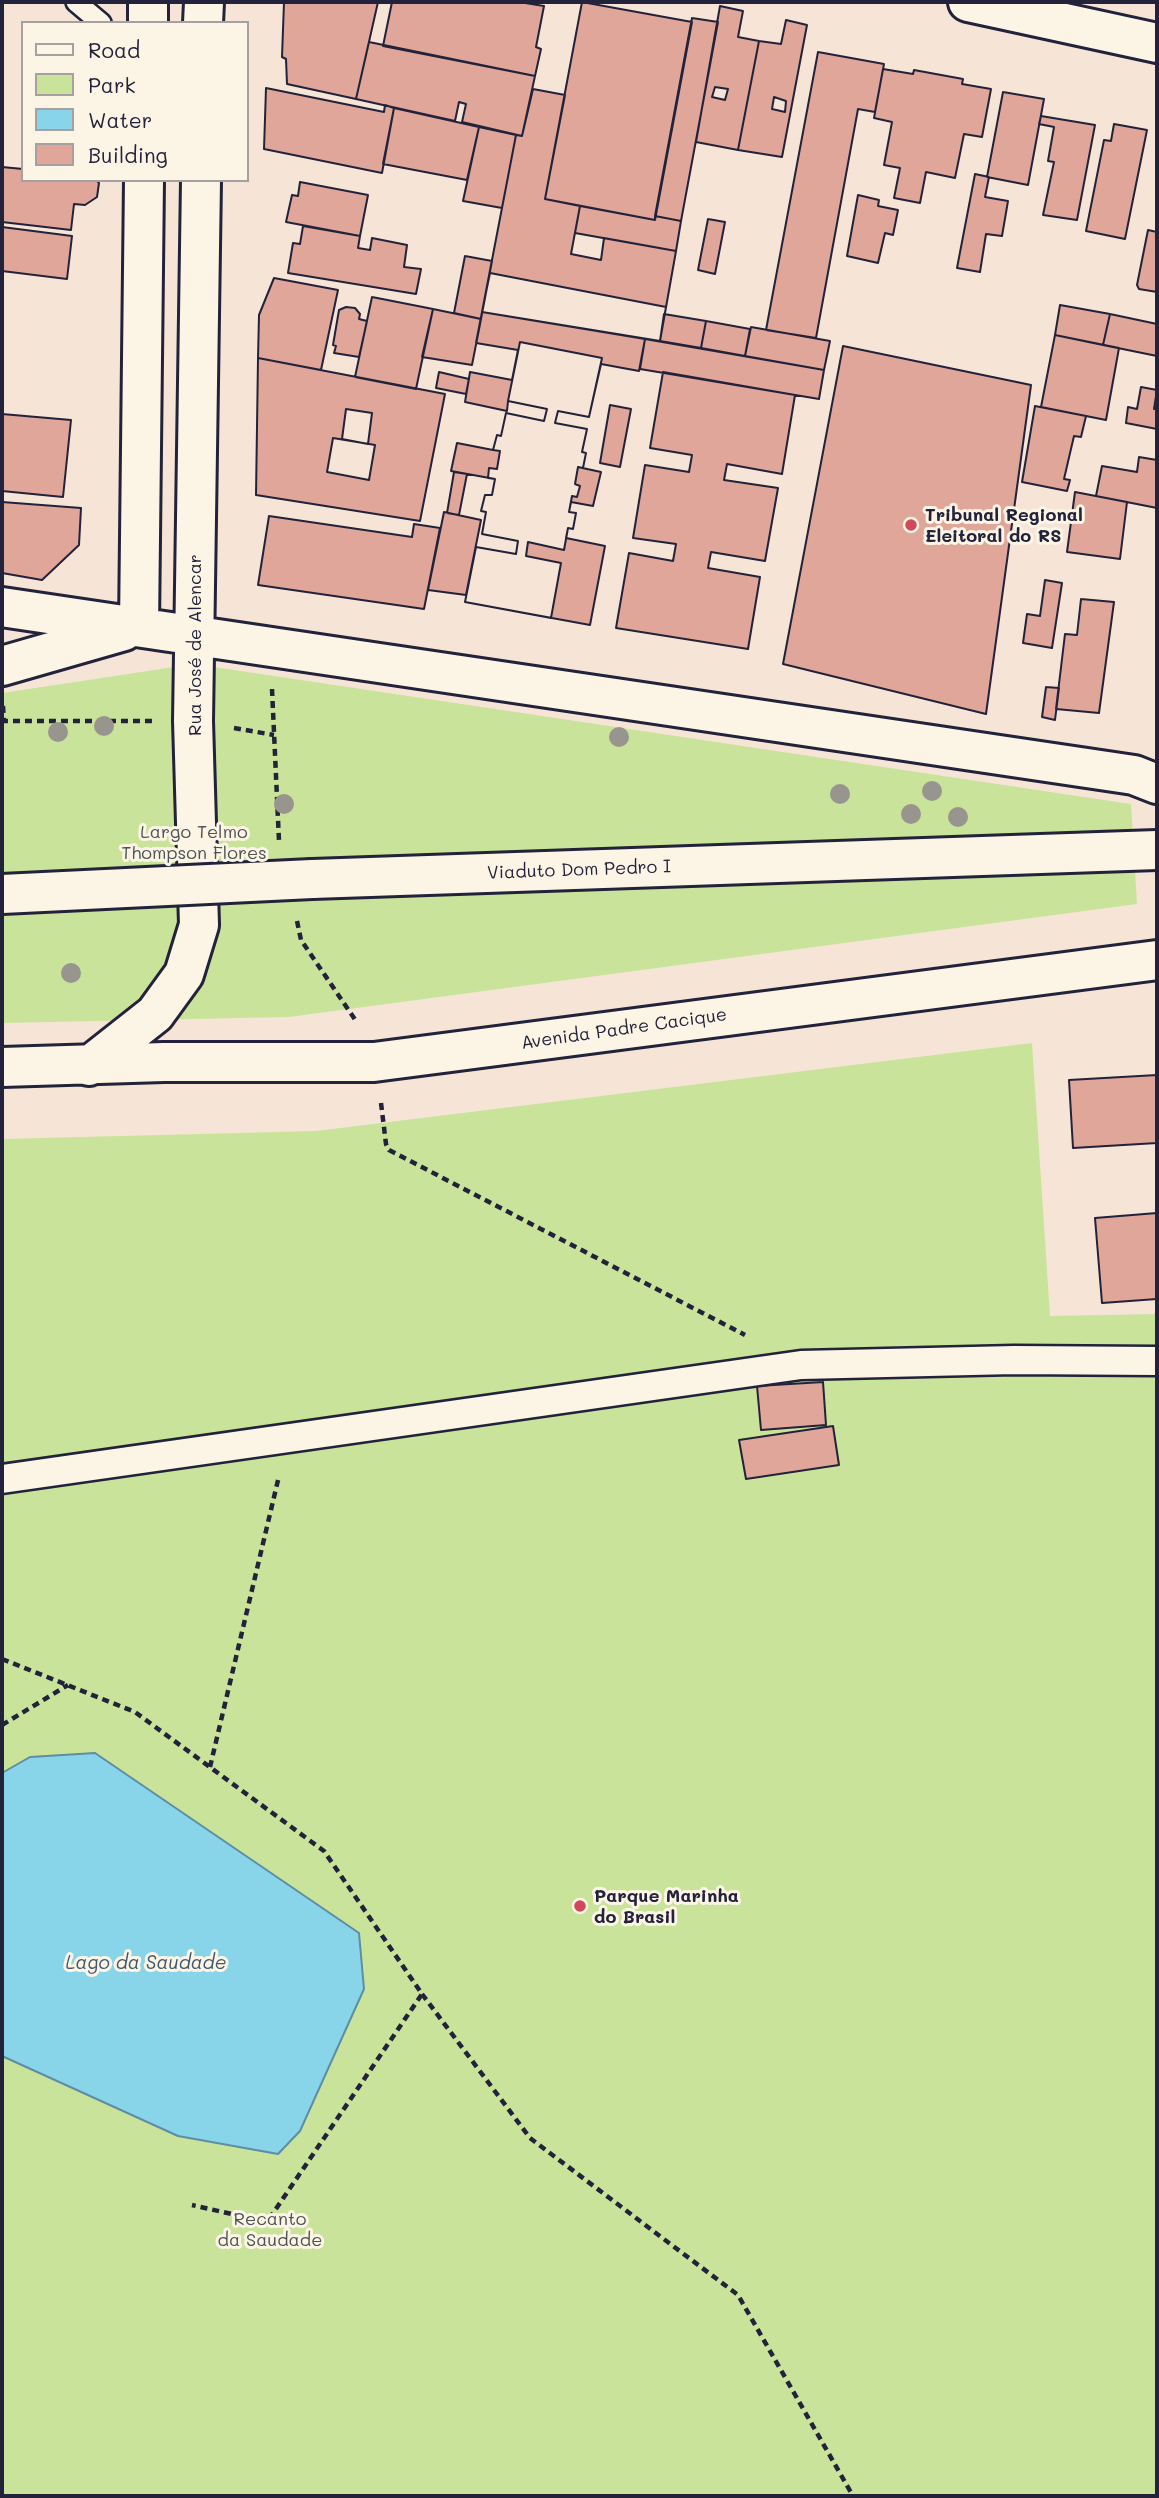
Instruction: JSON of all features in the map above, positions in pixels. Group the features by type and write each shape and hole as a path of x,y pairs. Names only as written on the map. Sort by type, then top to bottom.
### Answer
{"main road":[{"path":"148,2 148,21"},
{"path":"203,21 204,2"},
{"path":"968,2 1157,43"},
{"path":"139,627 144,182"},
{"name":"Rua José de Alencar","path":"89,1066 156,1014 184,974 199,925 193,721 201,182"},
{"path":"2,607 1134,775 1157,784"},
{"path":"2,666 139,627"},
{"name":"Viaduto Dom Pedro I","path":"2,894 312,879 1157,850"},
{"name":"Avenida Padre Cacique","path":"2,1067 164,1062 373,1062 1157,960"}],"street":[{"path":"2,1479 802,1365 1025,1360 1157,1361"}],"lane":[{"path":"76,2 99,21"}],"path":[{"path":"2,695 4,721 193,721 274,735"},
{"path":"373,1062 389,1150 802,1365"},
{"path":"210,1767 288,1438"},
{"path":"2,1659 135,1712 324,1851 422,1994 530,2138 738,2295 853,2496"},
{"path":"2,1725 69,1684"},
{"path":"192,2205 268,2222 422,1994"}],"green space":[{"name":"Largo Telmo Thompson Flores","path":"194,664 1131,804 1137,904 289,1017 2,1023 2,693"},
{"name":"Parque Marinha do Brasil","path":"1032,1043 1050,1316 1157,1314 1157,2496 2,2496 2,1139 316,1131"}],"water":[{"name":"Lago da Saudade","path":"95,1753 359,1933 364,1989 300,2131 278,2154 178,2136 2,2056 2,1773 30,1757"}],"building":[{"path":"284,2 378,2 356,99 287,84 286,59 282,57"},
{"path":"392,2 519,2 544,6 536,47 541,49 535,76 383,46"},
{"path":"582,2 692,22 655,220 545,199"},
{"path":"720,6 743,11 738,37 759,41 738,150 696,142","holes":["715,87 728,89 725,100 712,97"]},
{"path":"692,18 718,22 681,221 655,216"},
{"path":"786,20 807,25 782,157 738,150 759,41 781,44","holes":["774,97 786,101 785,112 772,109"]},
{"path":"369,42 535,76 522,136 462,122 466,104 459,102 455,121 356,99"},
{"path":"818,52 884,64 875,112 858,109 816,338 766,330"},
{"path":"883,69 913,74 914,70 963,79 962,84 991,89 982,137 964,134 955,178 926,172 920,203 894,198 900,168 884,165 892,122 874,118"},
{"path":"266,88 384,112 385,105 394,108 382,173 264,149"},
{"path":"533,89 565,95 545,199 580,206 571,254 601,260 604,238 676,251 660,341 482,312 516,135 522,136"},
{"path":"1003,92 1044,99 1028,185 987,177"},
{"path":"394,108 479,127 467,180 383,164"},
{"path":"1041,116 1095,125 1077,220 1043,215 1054,162 1048,161 1054,127 1039,124"},
{"path":"1114,124 1147,130 1125,239 1086,231 1104,140 1111,141"},
{"path":"479,127 516,135 502,208 463,201"},
{"path":"2,167 21,169 21,182 99,183 97,197 85,205 74,204 71,230 2,222"},
{"path":"975,174 989,177 985,197 1008,201 1002,236 986,234 980,272 957,268"},
{"path":"300,182 368,195 360,236 286,222 292,195 298,196"},
{"path":"858,195 879,200 878,206 898,210 893,235 885,233 878,263 847,256"},
{"path":"580,206 655,220 655,216 681,221 676,251 575,233"},
{"path":"708,219 725,222 715,274 698,270"},
{"path":"303,226 360,236 358,248 370,250 372,238 407,245 404,267 421,269 416,294 288,273 293,243 300,244"},
{"path":"2,227 72,236 67,279 2,271"},
{"path":"1148,230 1157,232 1157,292 1139,289 1137,285"},
{"path":"465,256 492,261 481,319 454,313"},
{"path":"490,273 666,307 660,341 482,312"},
{"path":"274,278 338,290 321,370 258,358 259,315"},
{"path":"372,297 433,309 416,389 355,377"},
{"path":"1060,305 1110,314 1103,345 1055,335"},
{"path":"346,307 355,308 360,314 359,319 367,321 359,357 334,353 339,310"},
{"path":"433,309 481,319 472,365 422,357"},
{"path":"482,312 645,339 639,371 601,364 589,417 558,411 555,423 587,429 582,452 586,453 583,468 578,467 601,472 593,506 571,502 569,512 576,513 573,529 568,528 566,538 605,546 590,625 465,602 476,547 516,554 518,541 482,534 486,512 481,511 485,495 492,495 495,479 451,471 457,443 493,450 497,435 501,436 506,413 544,421 547,409 508,401 507,411 465,402 470,372 512,380 518,350 476,343"},
{"path":"664,314 706,321 701,348 660,341"},
{"path":"1110,314 1157,324 1157,356 1103,345"},
{"path":"706,321 750,329 745,356 701,348"},
{"path":"751,327 830,341 824,370 745,356"},
{"path":"1055,335 1119,348 1106,420 1041,407"},
{"path":"645,339 824,370 819,399 640,369"},
{"path":"520,342 602,358 589,417 558,411 555,423 587,429 582,452 586,453 583,468 578,467 575,484 580,486 577,497 572,496 569,512 576,513 573,529 568,528 564,550 528,542 526,556 561,563 551,618 465,602 476,547 516,554 518,541 482,534 486,512 481,511 485,495 492,495 495,479 488,478 489,468 497,469 500,451 493,450 497,435 501,436 506,413 544,421 547,409 508,401"},
{"name":"Tribunal Regional Eleitoral do RS","path":"843,346 1031,385 986,714 783,664"},
{"path":"258,358 445,394 420,521 256,495","holes":["346,409 372,413 368,444 342,439"]},
{"path":"439,372 469,379 466,394 436,388"},
{"path":"663,372 795,395 782,474 727,464 724,480 778,488 765,561 711,552 708,568 760,577 748,649 616,628 629,553 673,561 676,544 633,538 645,465 689,472 692,455 650,448"},
{"path":"1141,387 1157,390 1154,409 1157,409 1157,429 1126,423 1128,407 1137,409"},
{"path":"610,405 631,409 620,467 600,463"},
{"path":"1035,406 1086,416 1081,437 1074,436 1064,479 1070,480 1067,491 1022,482"},
{"path":"2,414 71,420 63,497 2,491"},
{"path":"333,438 375,445 369,480 327,472"},
{"path":"1139,457 1157,460 1157,508 1096,496 1102,466 1137,472"},
{"path":"454,472 467,474 459,515 447,513"},
{"path":"1075,492 1127,502 1120,559 1067,552"},
{"path":"2,502 81,508 79,545 42,580 2,573"},
{"path":"444,512 481,520 466,595 428,590"},
{"path":"269,516 412,537 414,524 440,528 424,609 258,585"},
{"path":"1045,580 1062,583 1052,648 1023,643 1027,614 1040,616"},
{"path":"1081,599 1114,602 1099,713 1056,709 1065,634 1077,635"},
{"path":"1046,687 1059,688 1055,720 1042,717"},
{"path":"1157,1075 1157,1143 1073,1148 1069,1080"},
{"path":"1157,1213 1157,1299 1102,1303 1095,1218"},
{"path":"823,1382 826,1425 761,1430 757,1386"},
{"path":"833,1426 839,1465 746,1479 739,1440"}],"place":[{"name":"Tribunal Regional Eleitoral do RS","path":"911,525"},
{"name":"Parque Marinha do Brasil","path":"580,1906"}],"park label":[{"name":"Recanto da Saudade","path":"270,2229"}]}
